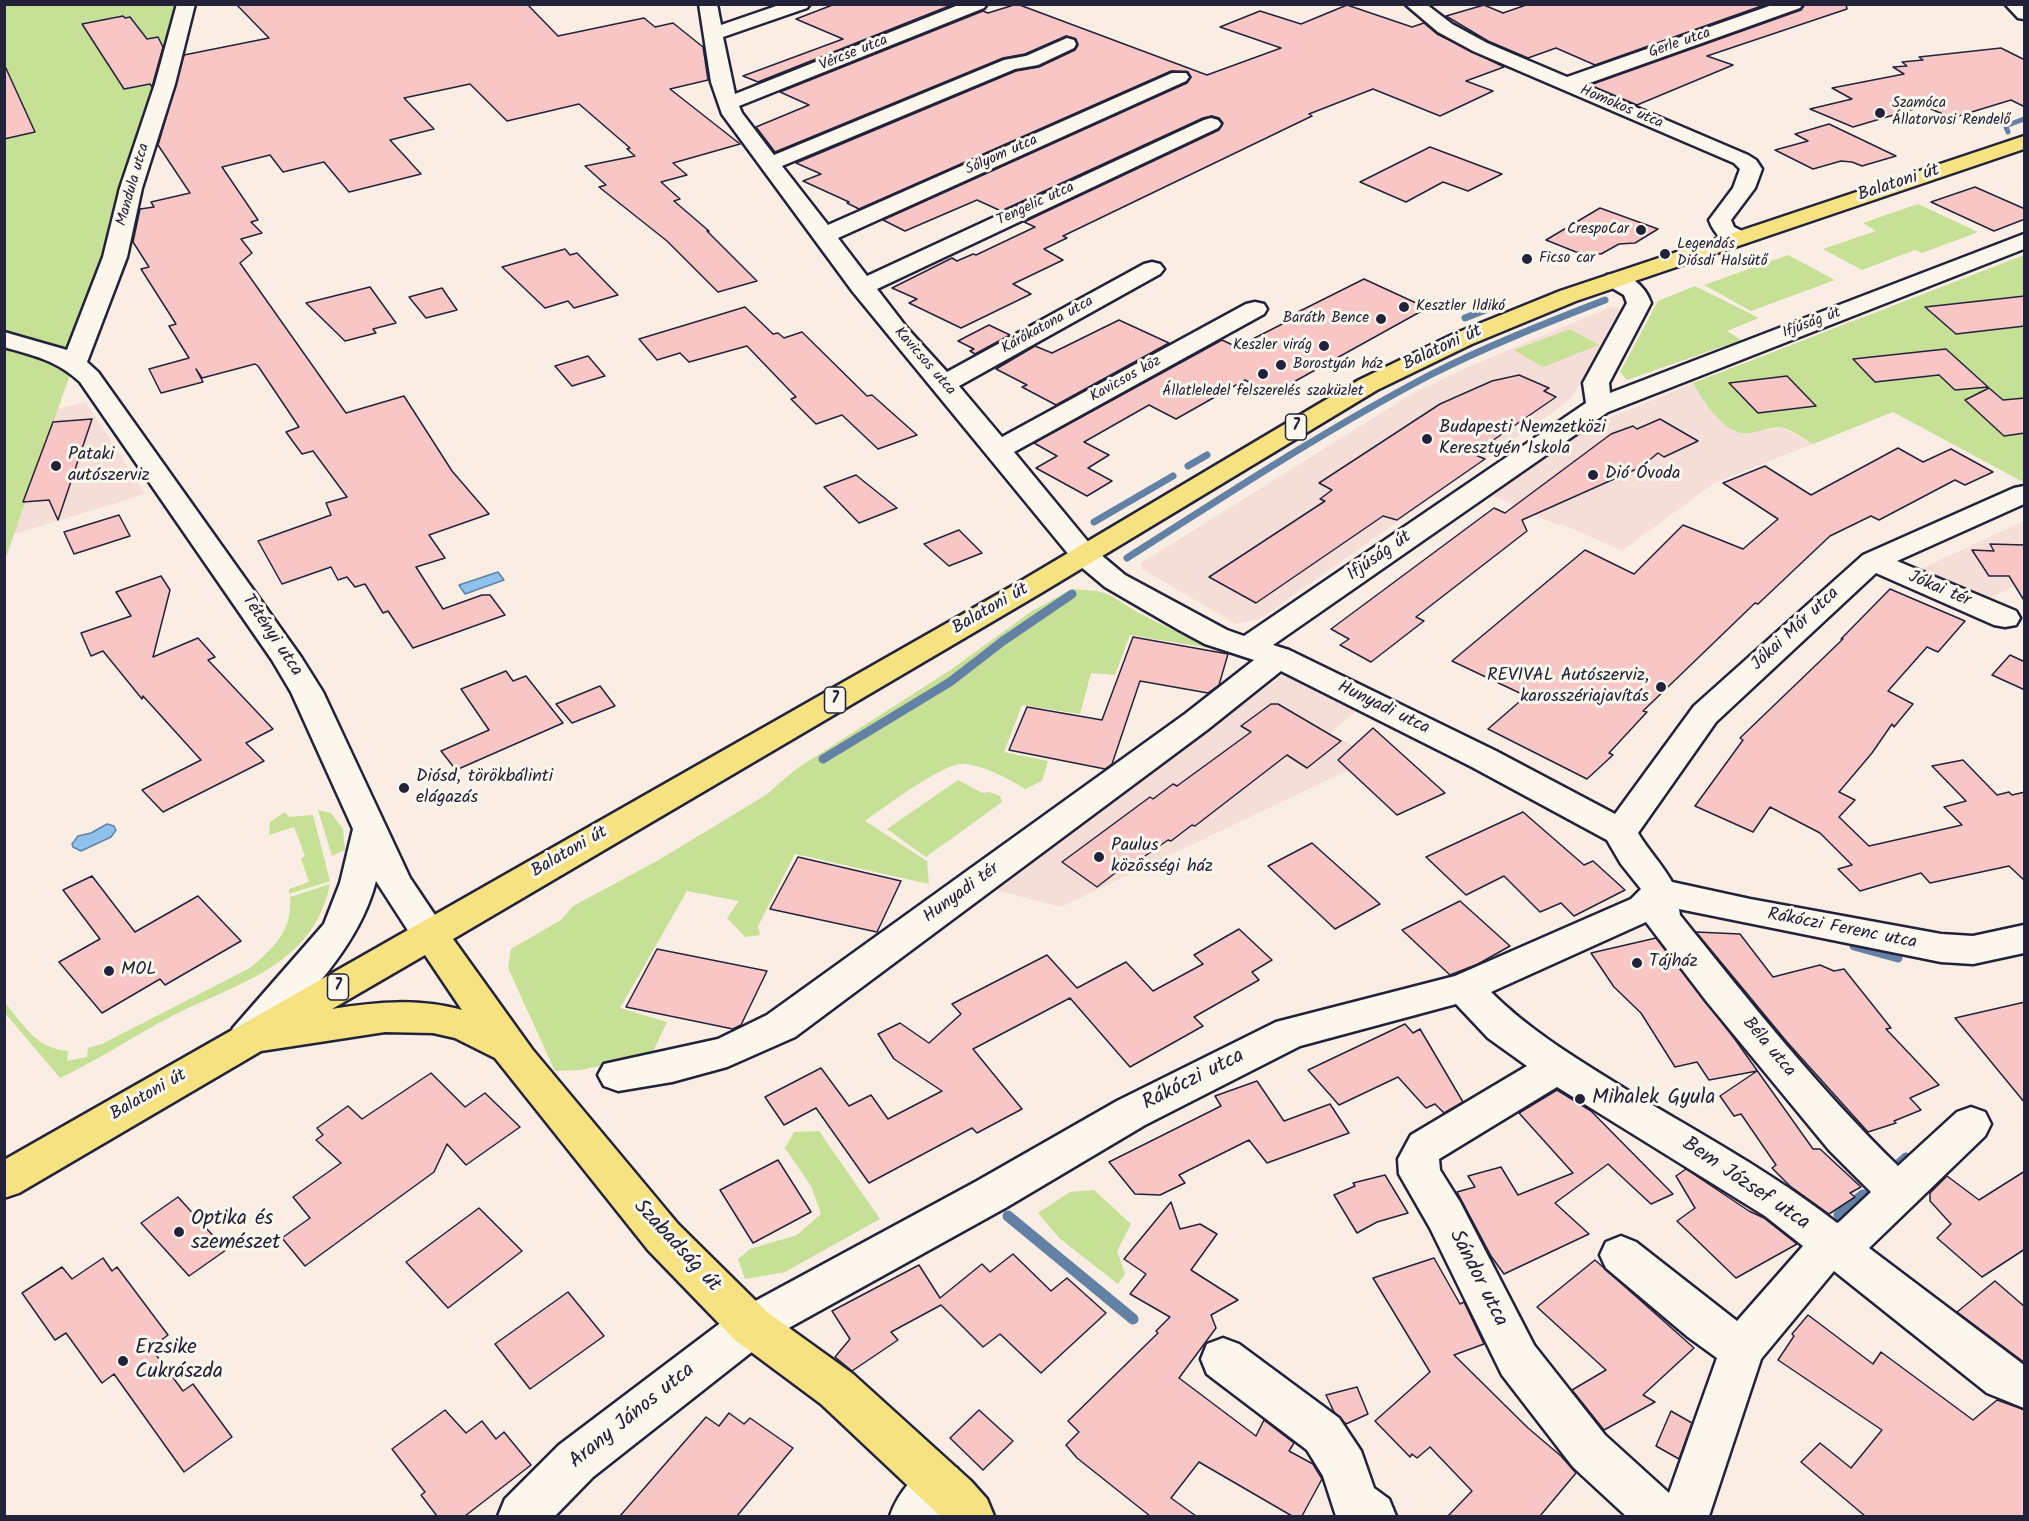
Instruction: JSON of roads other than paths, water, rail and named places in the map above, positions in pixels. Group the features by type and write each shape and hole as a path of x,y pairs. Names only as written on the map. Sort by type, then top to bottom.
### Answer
{"main road":[{"name":"Balatoni út","path":"4,1181 1084,555 1368,385 1517,315 2025,142"},
{"name":"Szabadság út","path":"429,933 508,1047 663,1237 751,1326 837,1389 941,1506"},
{"path":"246,1040 373,1019 412,1016 459,1023 508,1047"}],"street":[{"name":"Mandula utca","path":"74,363 115,257 131,188 168,74 186,4"},
{"name":"Kavicsos utca","path":"708,4 721,82 732,114 825,235 861,287 1066,530 1084,555"},
{"path":"713,34 801,4"},
{"name":"Vércse utca","path":"729,104 978,4"},
{"name":"Homokos utca","path":"1414,4 1445,28 1480,47 1724,150 1750,165 1748,180 1720,220 1724,231 1738,238"},
{"name":"Gerle utca","path":"1567,84 1794,4"},
{"path":"2014,4 2025,14"},
{"path":"769,164 1011,64 1031,61 1067,44"},
{"name":"Sólyom utca","path":"825,235 1179,77"},
{"name":"Tengelic utca","path":"861,287 1211,124"},
{"name":"Ifjúság út","path":"1264,651 1599,406 2025,241"},
{"name":"Kárókatona utca","path":"944,384 1152,269"},
{"path":"1599,406 1596,383 1639,303 1635,291 1615,280"},
{"name":"Kavicsos köz","path":"997,451 1255,309"},
{"path":"4,339 48,351 74,363"},
{"name":"Tétényi utca","path":"74,363 89,377 119,417 308,692 395,883 429,933"},
{"name":"Jókai Mór utca","path":"1620,832 1705,714 1873,561 2025,494"},
{"name":"Hunyadi utca","path":"1084,555 1115,580 1190,624 1216,637 1264,651 1484,759 1620,832"},
{"name":"Jókai tér","path":"1873,561 2005,618"},
{"name":"Hunyadi tér","path":"618,1075 672,1066 726,1052 781,1026 1196,722 1264,651"},
{"path":"246,1040 337,934 346,919 355,897 370,828"},
{"path":"1620,832 1633,855 1650,874 1660,892"},
{"name":"Rákóczi Ferenc utca","path":"1660,892 1920,945 1973,950 2025,939"},
{"name":"Rákóczi utca","path":"751,1326 992,1194 1131,1113 1290,1033 1463,988 1644,908 1660,892"},
{"name":"Béla utca","path":"1660,892 1662,918 1720,992 1843,1138 1898,1192"},
{"name":"Bem József utca","path":"1463,988 1502,1027 1557,1066 1780,1203 2003,1378 2025,1387"},
{"name":"Sándor utca","path":"1557,1066 1425,1147 1418,1159 1420,1174 1445,1215 1518,1360 1588,1451 1660,1516"},
{"path":"1685,1516 1742,1350 1755,1331 1831,1244 1854,1235 1971,1124"},
{"path":"1621,1255 1704,1323 1742,1350"},
{"name":"Arany János utca","path":"522,1516 576,1461 751,1326"},
{"path":"1223,1359 1323,1434 1344,1467 1353,1512"}],"water":[{"path":"498,572 504,580 465,594 459,585"},
{"path":"107,824 114,826 116,830 111,837 81,851 73,847 72,844 78,836 91,833"}],"waterway":[{"path":"2008,132 2006,127 2008,125 2024,119"},
{"path":"1127,558 1276,464 1391,396 1473,354 1605,300"},
{"path":"1465,318 1503,303"},
{"path":"1188,466 1207,455"},
{"path":"1094,522 1173,476"},
{"path":"823,759 950,682 1003,641 1072,594"},
{"path":"1854,946 1898,958"},
{"path":"1897,1166 1906,1158"},
{"path":"1848,1223 1839,1215 1863,1195"},
{"path":"1008,1216 1133,1319"}],"place":[{"name":"Szamóca Állatorvosi Rendelő","path":"1880,113"},
{"name":"CrespoCar","path":"1641,230"},
{"name":"Legendás Diósdi Halsütő","path":"1665,254"},
{"name":"Ficso car","path":"1527,259"},
{"name":"Kesztler Ildikó","path":"1404,307"},
{"name":"Baráth Bence","path":"1381,319"},
{"name":"Keszler virág","path":"1324,346"},
{"name":"Borostyán ház","path":"1281,365"},
{"name":"Állatleledel felszerelés szaküzlet","path":"1263,374"},
{"name":"Budapesti Nemzetközi Keresztyén Iskola","path":"1427,439"},
{"name":"Pataki autószerviz","path":"56,466"},
{"name":"Dió Óvoda","path":"1593,475"},
{"name":"REVIVAL Autószerviz, karosszériajavítás","path":"1661,687"},
{"name":"Diósd, törökbálinti elágazás","path":"404,788"},
{"name":"Paulus közösségi ház","path":"1099,857"},
{"name":"Tájház","path":"1637,963"},
{"name":"MOL","path":"109,971"},
{"name":"Mihalek Gyula","path":"1580,1099"},
{"name":"Optika és szemészet","path":"179,1232"},
{"name":"Erzsike Cukrászda","path":"123,1361"}]}
